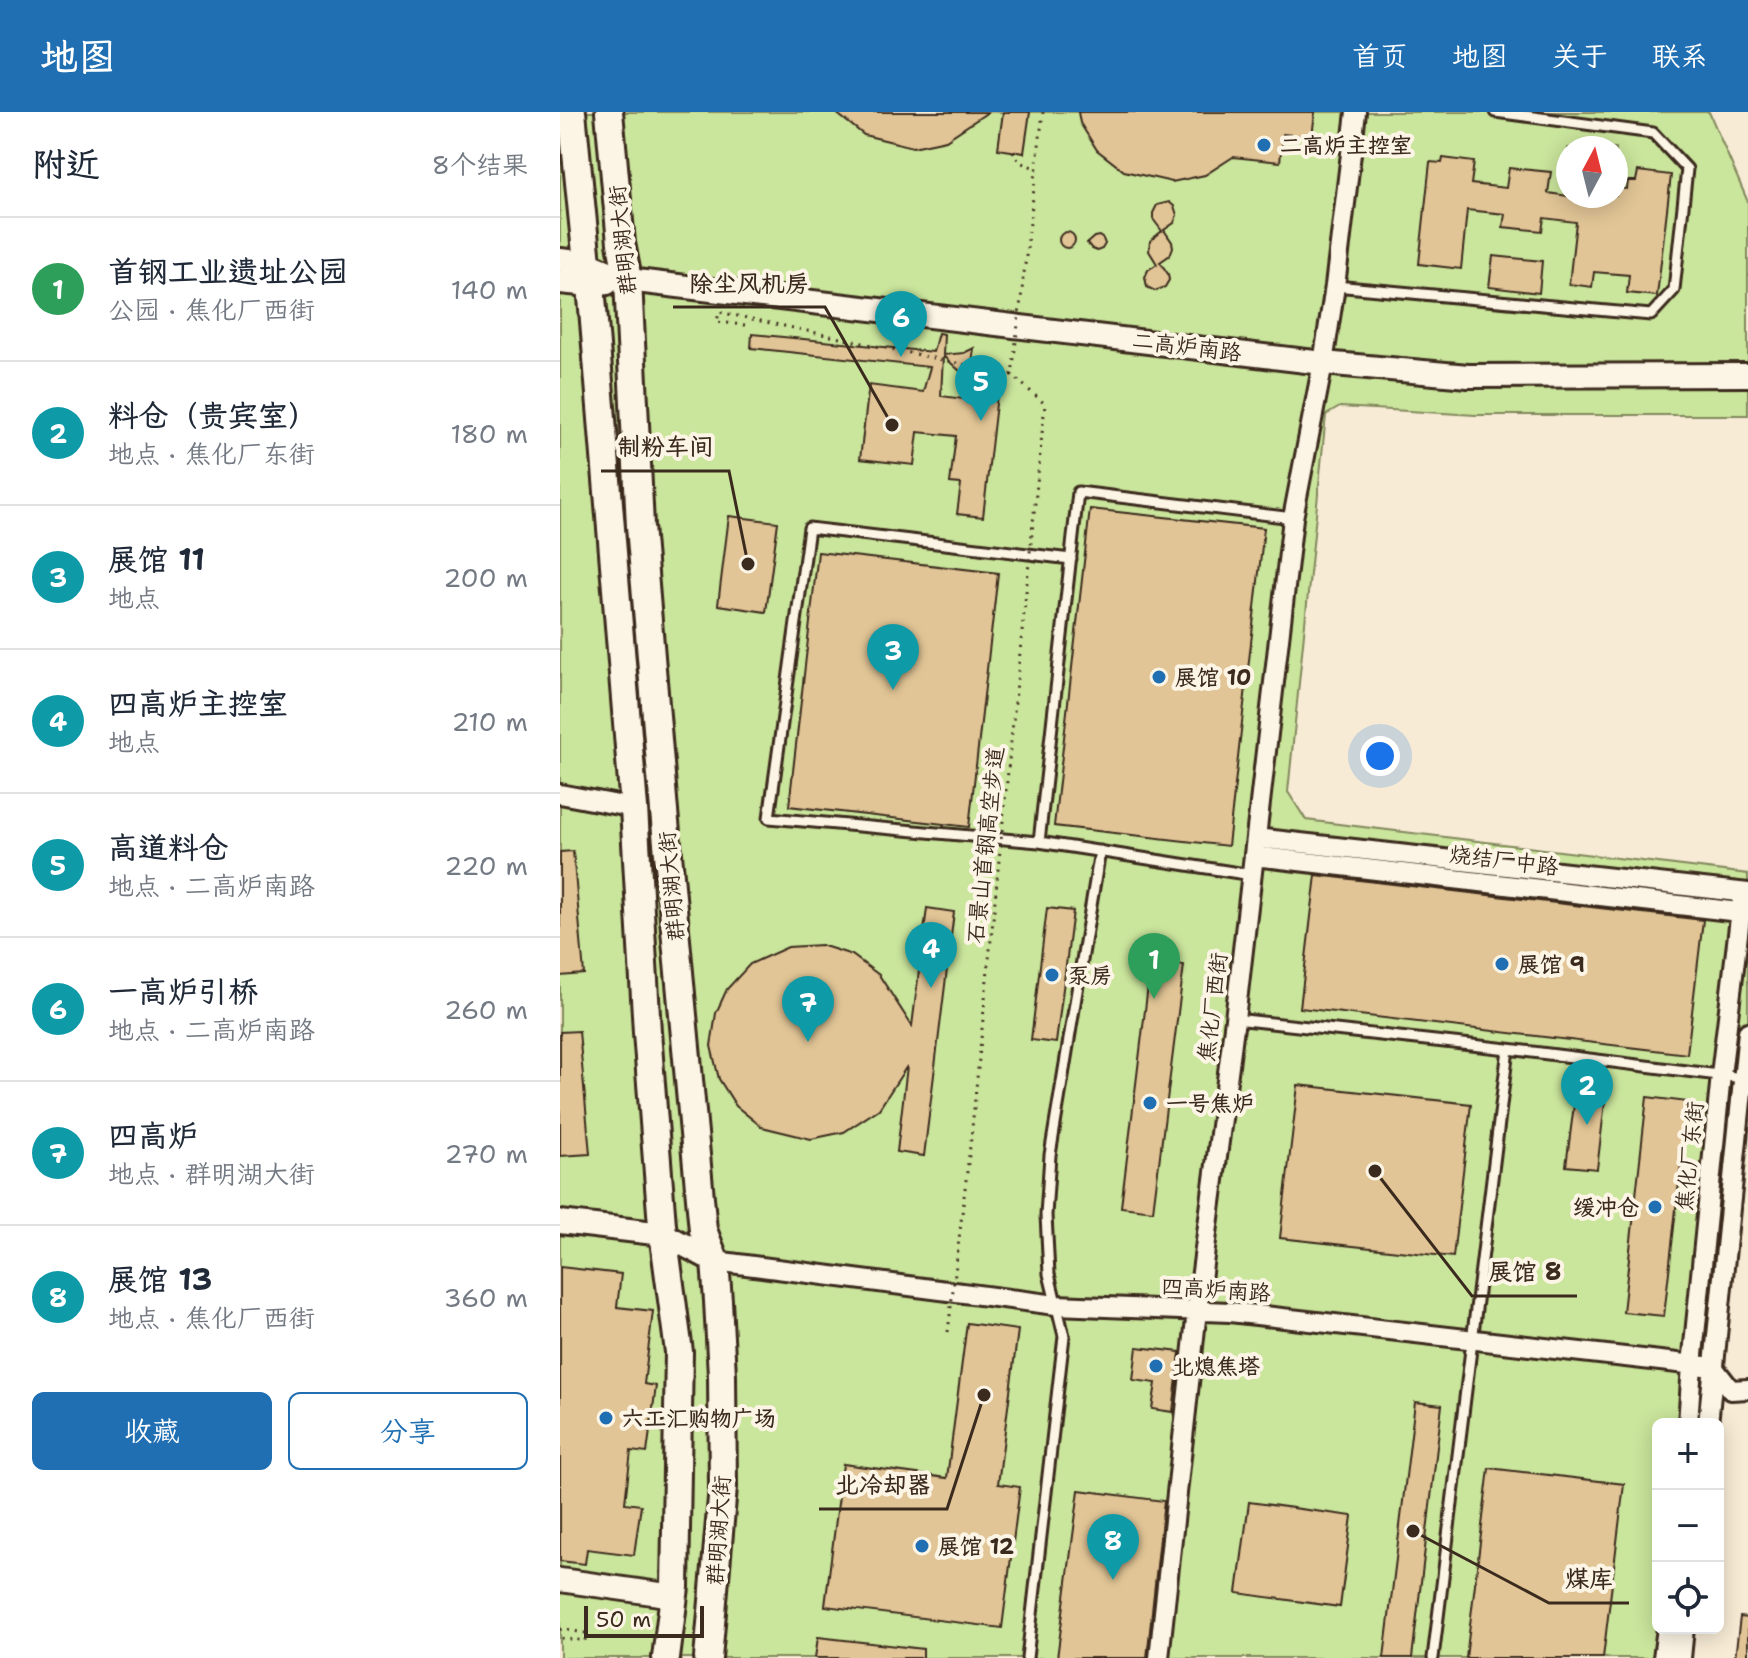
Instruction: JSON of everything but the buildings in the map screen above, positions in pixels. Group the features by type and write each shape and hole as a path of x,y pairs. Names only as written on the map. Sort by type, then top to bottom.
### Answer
{"main road":[{"name":"群明湖大街","path":"572,112 589,274 634,808 663,1234 679,1352 674,1596 666,1658"},
{"name":"群明湖大街","path":"609,112 621,243 628,280 640,526 662,795 703,1230 715,1261 722,1375 723,1487 708,1658"}],"street":[{"name":"焦化厂西街","path":"1159,1658 1197,1310 1235,1019 1293,518 1335,286 1356,112"},
{"path":"560,260 589,274"},
{"path":"560,282 589,274"},
{"name":"二高炉南路","path":"589,274 1323,363 1468,376 1748,375"},
{"path":"560,794 634,808"},
{"name":"烧结厂中路","path":"1254,856 1745,893"},
{"name":"烧结厂中路","path":"1254,856 1744,912"},
{"name":"焦化厂东街","path":"1688,1418 1721,1075 1745,893"},
{"name":"焦化厂东街","path":"1709,1418 1748,1032"},
{"path":"560,1222 663,1234 715,1261"},
{"name":"四高炉南路","path":"715,1261 1056,1305 1246,1314 1713,1367"},
{"path":"1713,1367 1731,1390 1748,1389"},
{"path":"560,1580 674,1596"},
{"path":"1663,1658 1666,1634"},
{"path":"1681,1658 1683,1634"}],"lane":[{"path":"1335,286 1651,315 1674,290 1687,169 1653,133 1495,112"},
{"path":"1039,842 1078,492 1293,518"},
{"path":"1071,559 809,528 769,818 1039,842 1100,851 1254,856"},
{"path":"1027,1658 1064,1336 1049,1274 1046,1215 1050,1155 1100,851"},
{"path":"1235,1019 1743,1078"},
{"path":"1433,1658 1508,1049"}],"path":[{"path":"1012,375 1043,112"},
{"path":"1013,151 1019,162 1038,169"},
{"name":"石景山首钢高空步道","path":"745,325 717,322 719,312 1012,375 1045,404 971,1138 948,1332"},
{"path":"560,1629 586,1633 585,1641 560,1638"}],"green space":[{"path":"560,112 1709,112 1748,202 1748,415 1476,415 1340,407 1326,415 1288,792 1306,820 1748,874 1748,1125 1716,1418 1652,1418 1652,1634 1664,1634 1688,1658 560,1658"}],"place":[{"name":"二高炉主控室","path":"1264,145"},
{"name":"一高炉引桥","path":"901,357"},
{"name":"高道料仓","path":"981,421"},
{"name":"除尘风机房","path":"892,425"},
{"name":"制粉车间","path":"748,564"},
{"name":"展馆 10","path":"1159,677"},
{"name":"展馆 11","path":"893,690"},
{"name":"展馆 9","path":"1502,964"},
{"name":"泵房","path":"1052,975"},
{"name":"四高炉主控室","path":"931,988"},
{"name":"首钢工业遗址公园","path":"1154,999"},
{"name":"四高炉","path":"808,1042"},
{"name":"一号焦炉","path":"1150,1103"},
{"name":"料仓（贵宾室）","path":"1587,1125"},
{"name":"展馆 8","path":"1375,1171"},
{"name":"缓冲仓","path":"1655,1207"},
{"name":"北熄焦塔","path":"1156,1366"},
{"name":"北冷却器","path":"984,1395"},
{"name":"六工汇购物广场","path":"606,1418"},
{"name":"煤库","path":"1413,1531"},
{"name":"展馆 12","path":"922,1546"},
{"name":"展馆 13","path":"1113,1580"}]}
